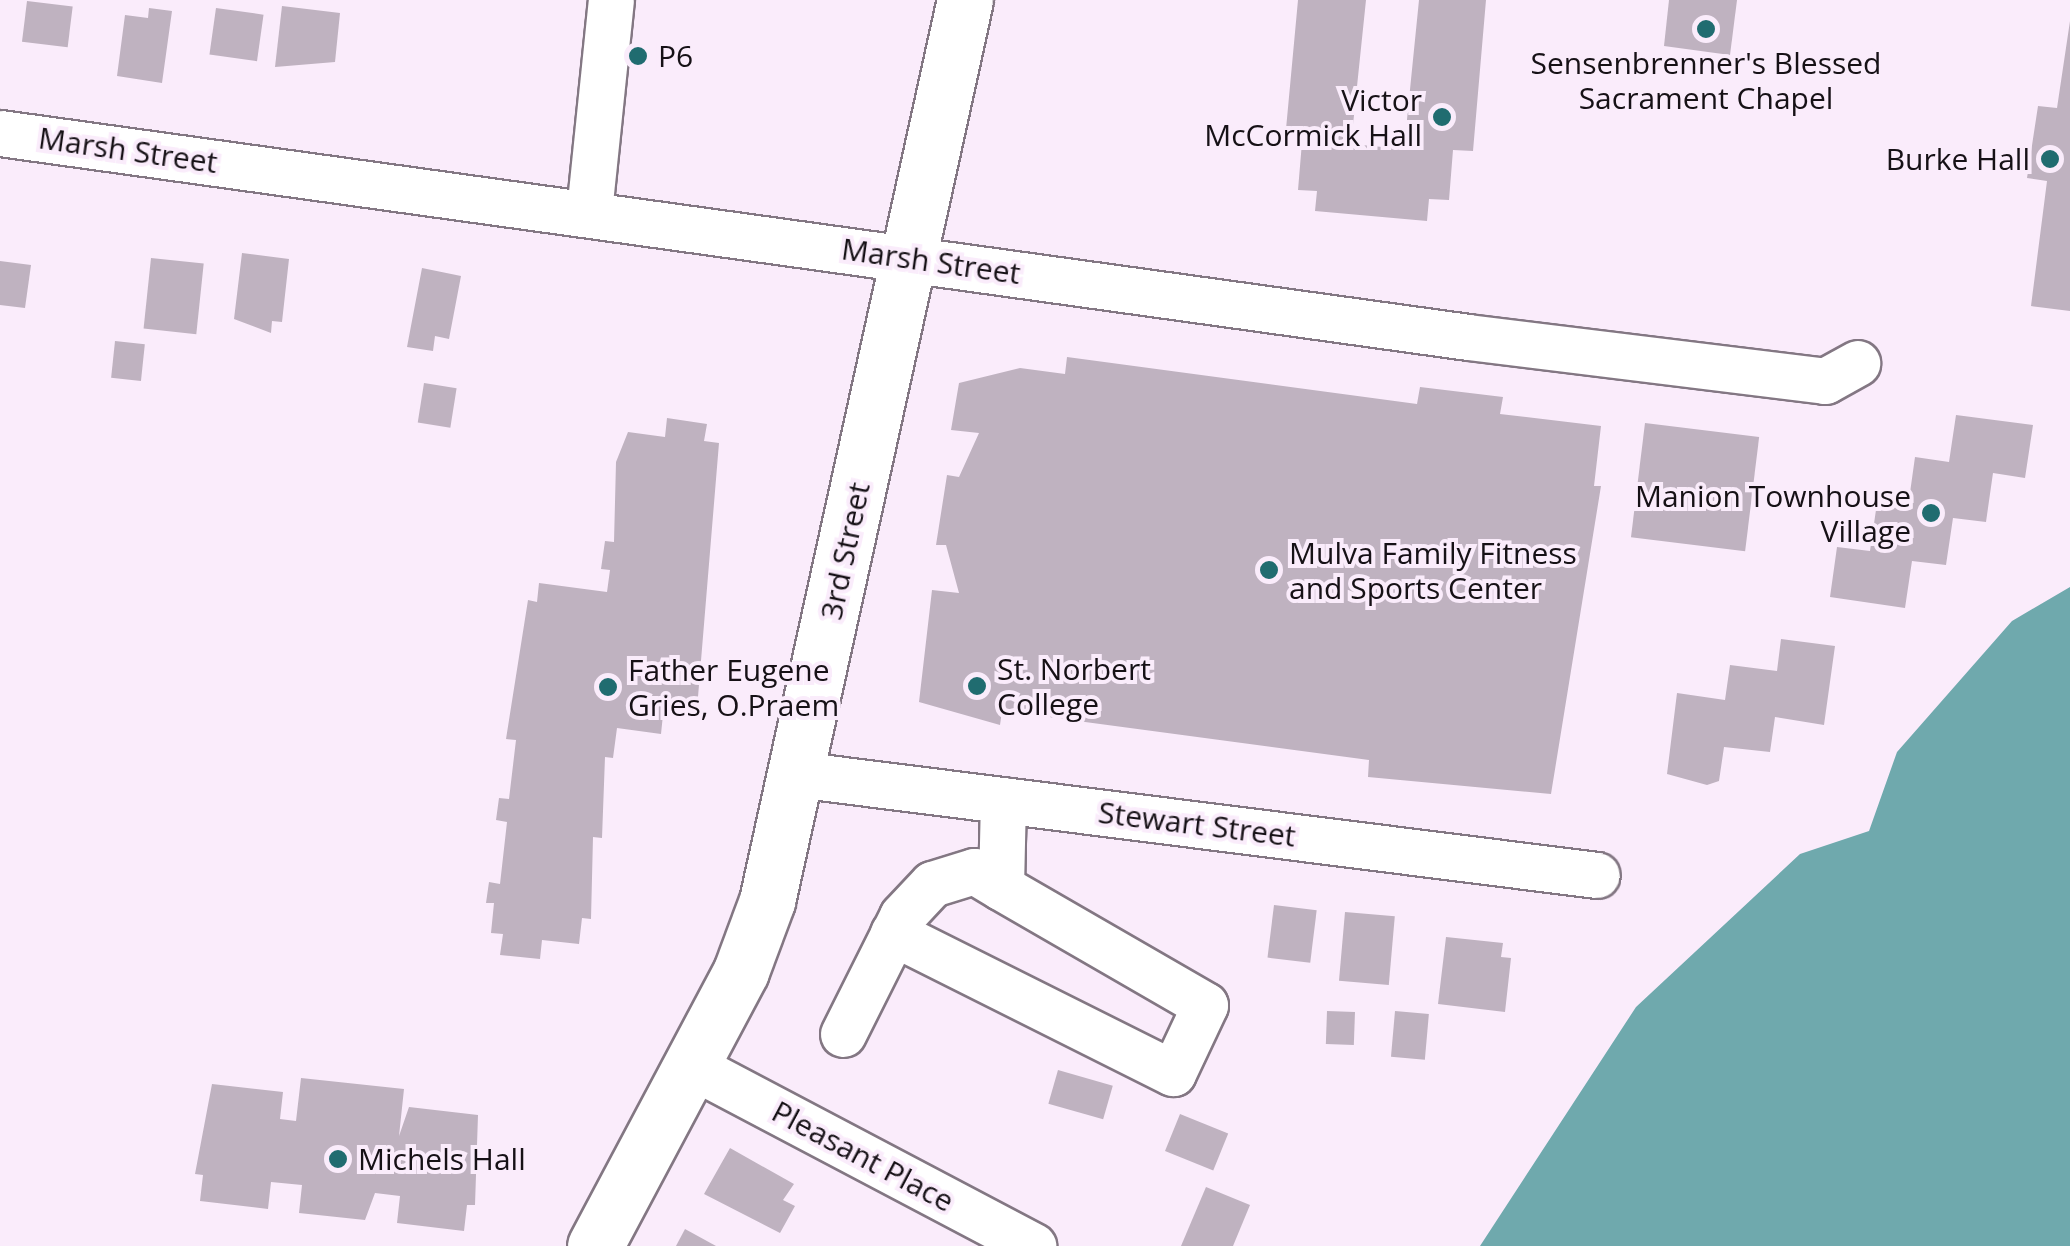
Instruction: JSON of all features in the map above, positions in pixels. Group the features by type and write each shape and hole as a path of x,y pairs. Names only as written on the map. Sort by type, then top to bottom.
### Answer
{"main road":[{"name":"3rd Street","path":"594,1246 692,1066 767,902 965,0"}],"street":[{"path":"589,212 611,0"},
{"name":"Marsh Street","path":"0,133 1825,381 1857,363"},
{"name":"Stewart Street","path":"796,774 1596,875"},
{"path":"1001,887 1003,800"},
{"path":"843,1034 894,933 932,884 974,871 1205,1005 1174,1073 894,933"},
{"name":"Pleasant Place","path":"692,1066 1032,1246"}],"water":[{"path":"2070,587 2070,1246 1480,1246 1636,1007 1800,854 1869,831 1897,752 2012,621"}],"building":[{"name":"Victor McCormick Hall","path":"1298,0 1366,0 1351,144 1404,149 1419,0 1486,0 1473,151 1453,150 1449,200 1429,199 1427,221 1315,211 1317,191 1298,190 1303,130 1286,129"},
{"path":"1669,0 1737,0 1730,55 1664,46"},
{"path":"27,1 73,7 68,47 22,42"},
{"path":"282,6 340,13 335,62 275,67"},
{"path":"149,8 172,11 162,83 117,76 125,15 148,18"},
{"path":"216,8 264,15 257,61 209,55"},
{"name":"Burke Hall","path":"2070,21 2070,311 2031,306 2047,181 2027,178 2038,106 2057,108"},
{"path":"242,253 289,259 282,322 272,321 271,333 234,319"},
{"path":"151,258 204,264 196,334 144,329"},
{"path":"0,261 31,265 25,308 0,305"},
{"path":"422,268 461,276 449,339 435,336 433,351 407,347"},
{"path":"115,341 145,344 141,381 111,378"},
{"name":"Mulva Family Fitness and Sports Center","path":"1067,357 1417,404 1420,387 1503,397 1500,414 1601,426 1594,486 1601,486 1551,794 1368,777 1369,760 1002,711 1000,725 919,702 932,590 959,593 946,545 936,545 947,475 959,477 979,433 951,430 959,383 1020,368 1065,374"},
{"path":"424,383 457,388 450,428 418,423"},
{"name":"Manion Townhouse Village","path":"1956,415 2033,425 2025,478 1993,473 1986,522 1953,518 1946,565 1912,561 1905,608 1830,597 1837,547 1870,551 1877,503 1908,507 1915,457 1949,462"},
{"name":"Father Eugene Gries, O.Praem","path":"667,418 707,424 704,441 719,443 697,709 664,705 661,734 617,728 613,758 605,757 602,838 593,837 591,919 582,918 579,944 542,940 540,959 500,955 503,934 491,933 494,903 486,903 489,882 500,884 507,822 496,820 499,798 509,799 516,740 506,739 528,600 537,602 539,583 607,592 610,570 601,569 605,541 614,542 616,462 628,432 665,437"},
{"path":"1645,423 1759,437 1745,551 1631,537"},
{"path":"1781,639 1835,646 1824,725 1775,717 1770,752 1724,747 1719,781 1707,785 1667,774 1677,693 1725,700 1730,665 1777,671"},
{"path":"1274,905 1317,910 1310,963 1268,958"},
{"path":"1345,912 1395,916 1389,985 1339,981"},
{"path":"1446,937 1503,943 1501,957 1511,958 1505,1012 1438,1004"},
{"path":"1327,1011 1355,1012 1354,1045 1326,1044"},
{"path":"1395,1011 1429,1014 1425,1060 1391,1057"},
{"path":"1058,1070 1113,1086 1103,1119 1048,1104"},
{"name":"Michels Hall","path":"301,1078 404,1089 399,1136 409,1107 478,1115 475,1205 467,1205 464,1231 397,1223 400,1196 375,1193 365,1220 299,1213 302,1185 271,1182 268,1209 200,1201 203,1175 195,1174 212,1084 283,1092 280,1119 296,1121"},
{"path":"1180,1114 1228,1133 1213,1171 1165,1151"},
{"path":"730,1148 794,1184 783,1200 795,1206 780,1233 704,1194"},
{"path":"1206,1187 1250,1205 1233,1246 1181,1246"},
{"path":"685,1229 716,1246 676,1246"}],"place":[{"name":"Sensenbrenner's Blessed Sacrament Chapel","path":"1706,29"},
{"name":"P6","path":"638,56"},
{"name":"Victor McCormick Hall","path":"1442,117"},
{"name":"Burke Hall","path":"2050,159"},
{"name":"Manion Townhouse Village","path":"1931,513"},
{"name":"Mulva Family Fitness and Sports Center","path":"1269,570"},
{"name":"St. Norbert College","path":"977,686"},
{"name":"Father Eugene Gries, O.Praem","path":"608,687"},
{"name":"Michels Hall","path":"338,1159"}]}
